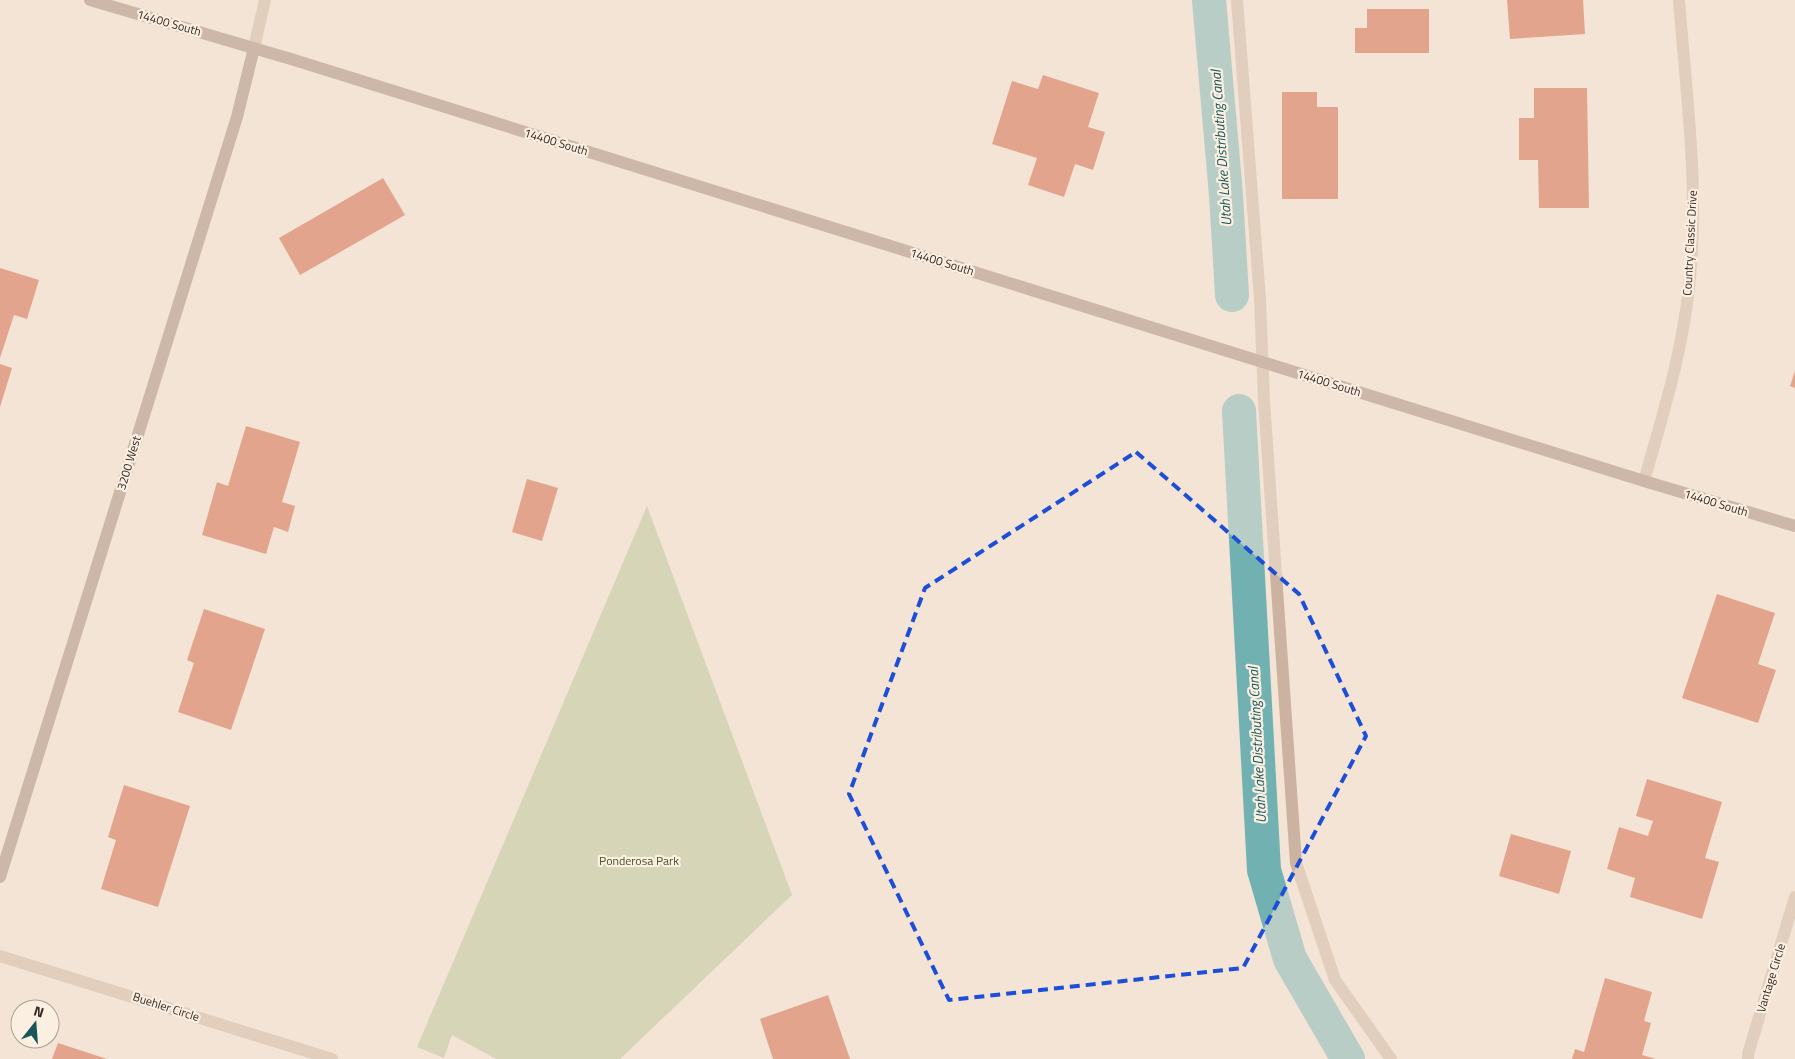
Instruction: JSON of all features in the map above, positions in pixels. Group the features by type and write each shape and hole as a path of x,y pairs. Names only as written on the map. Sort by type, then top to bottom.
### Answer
{"street":[{"name":"14400 South","path":"90,0 254,48 1644,481 1795,526"},
{"path":"254,48 265,0"},
{"path":"1237,0 1260,299 1262,362 1296,863 1335,980 1391,1059"},
{"name":"Country Classic Drive","path":"1644,481 1677,366 1690,278 1693,189 1679,0"},
{"name":"3200 West","path":"0,877 234,126 254,48"},
{"name":"Vantage Circle","path":"1748,1059 1795,897"},
{"name":"Buehler Circle","path":"0,956 332,1059"}],"highlighted area":[{"path":"1136,452 1299,594 1366,736 1243,968 949,1000 849,794 925,588"}],"green space":[{"name":"Ponderosa Park","path":"647,506 792,895 620,1059 496,1059 452,1035 444,1058 417,1047"}],"building":[{"path":"1507,0 1583,0 1585,34 1510,39"},
{"path":"1367,9 1429,9 1429,53 1355,53 1355,28 1367,28"},
{"path":"1043,75 1099,93 1088,127 1105,132 1093,170 1075,164 1064,197 1028,185 1037,158 992,144 1012,81 1038,89"},
{"path":"1534,88 1587,88 1589,208 1539,208 1538,160 1519,160 1519,118 1534,118"},
{"path":"1282,92 1317,92 1317,107 1338,107 1338,199 1282,199"},
{"path":"383,178 405,215 300,275 279,238"},
{"path":"0,268 39,280 27,319 14,315 0,358"},
{"path":"0,364 12,368 0,407"},
{"path":"1795,371 1795,388 1790,386"},
{"path":"246,426 300,442 282,502 295,506 288,532 274,527 266,554 202,535 217,482 228,486"},
{"path":"527,479 558,488 542,541 512,532"},
{"path":"1717,594 1775,613 1758,664 1776,670 1758,723 1682,698"},
{"path":"204,609 265,629 231,730 178,712 194,663 187,660"},
{"path":"1647,779 1722,802 1705,858 1719,862 1702,919 1630,897 1635,878 1607,869 1619,827 1648,836 1653,821 1636,816"},
{"path":"124,785 190,806 158,907 101,889 116,840 108,837"},
{"path":"1511,834 1571,851 1559,894 1499,876"},
{"path":"1605,978 1652,992 1644,1021 1651,1023 1642,1055 1656,1059 1572,1059 1575,1049 1584,1052"},
{"path":"828,995 850,1059 773,1059 760,1019"},
{"path":"60,1044 107,1059 52,1059 56,1049 60,1049"}],"waterway":[{"name":"Utah Lake Distributing Canal","path":"1209,0 1226,195 1232,295"},
{"name":"Utah Lake Distributing Canal","path":"1239,411 1264,870 1290,959 1348,1059"}]}
